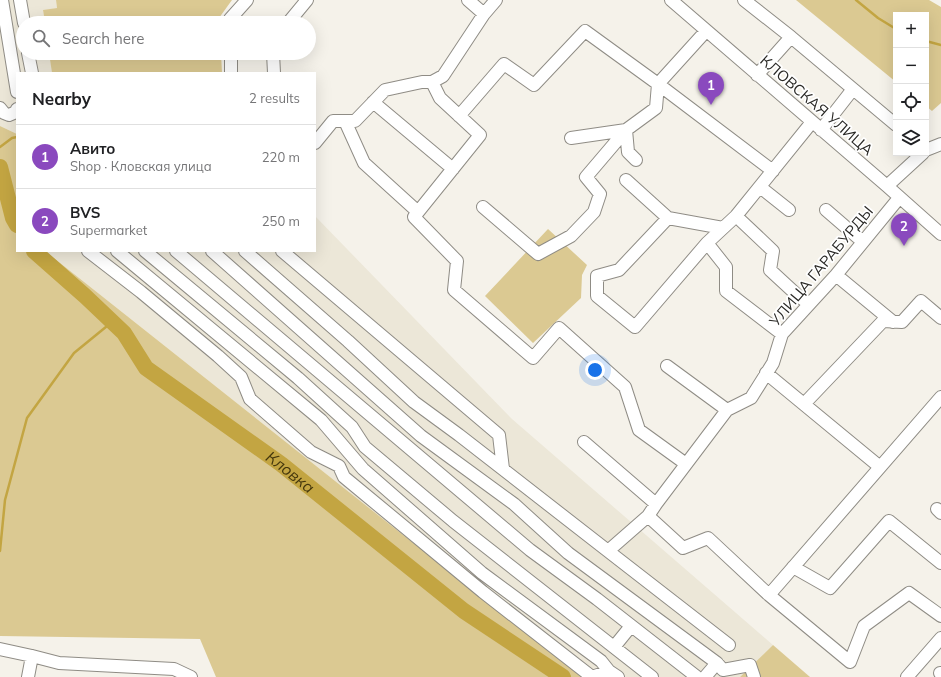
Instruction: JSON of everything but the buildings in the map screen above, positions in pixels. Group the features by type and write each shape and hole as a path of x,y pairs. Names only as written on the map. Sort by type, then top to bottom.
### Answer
{"street":[{"path":"2,0 16,86"},
{"path":"20,0 23,16"},
{"path":"233,16 247,0"},
{"path":"294,16 307,0"},
{"path":"468,0 484,14"},
{"path":"318,135 333,121 355,122 385,90 422,82 432,82 443,76 484,14 496,0"},
{"path":"744,0 791,37 893,122"},
{"name":"КЛОВСКАЯ УЛИЦА","path":"674,1 706,31 941,234"},
{"path":"459,116 504,64 534,85 585,31 773,171"},
{"path":"483,206 538,254 571,236 594,212 600,194 586,177 626,130 656,108 658,84 706,31"},
{"path":"758,75 791,37"},
{"path":"29,60 32,72"},
{"path":"231,60 231,72"},
{"path":"273,60 274,72"},
{"path":"432,82 440,98 480,135 414,217 457,261 454,290 533,358 559,328 625,387 639,430 686,464"},
{"path":"668,218 619,270 596,276 597,296 635,326 707,243 736,216 773,171 853,88"},
{"path":"374,102 453,169"},
{"path":"0,108 4,113 9,115 16,111"},
{"path":"346,121 364,163 418,212"},
{"path":"571,138 626,130"},
{"path":"626,130 628,152 636,160"},
{"path":"929,149 941,144"},
{"path":"887,186 920,156"},
{"path":"626,180 668,218 723,228"},
{"path":"760,187 790,210"},
{"name":"УЛИЦА ГАРАБУРДЫ","path":"608,551 648,516 727,410 751,398 773,363 782,334 836,275 899,198"},
{"path":"826,210 863,242"},
{"path":"736,216 773,251 770,270 809,304"},
{"path":"707,243 726,267 726,291 782,334"},
{"path":"89,252 141,292 218,356 241,377 250,399 311,452 339,466 344,477 483,592 592,676 614,674"},
{"path":"118,252 321,420 363,469 482,573 602,661 614,674"},
{"path":"146,252 298,378 352,427 365,447 376,457 453,521 652,677"},
{"path":"177,252 530,550 597,599 696,677"},
{"path":"213,252 421,436 514,504 568,553 717,663 723,670 750,665 754,677"},
{"path":"246,252 348,341 414,402 459,435 729,645"},
{"path":"283,252 499,435 503,469"},
{"path":"836,275 893,322"},
{"path":"804,404 883,321 902,322 921,301 941,318"},
{"path":"667,366 727,410"},
{"path":"766,373 880,467"},
{"path":"770,595 941,397"},
{"path":"584,442 656,504"},
{"path":"648,516 683,548 708,538 770,595 850,662 864,626 909,593 941,616"},
{"path":"793,567 830,588 889,521 941,563"},
{"path":"614,647 631,626"},
{"path":"907,677 941,638"},
{"path":"0,649 59,663 174,669 191,677"},
{"path":"28,677 32,656"},
{"path":"705,677 717,663"}],"shaded area":[{"path":"0,0 56,0 57,8 43,11 44,16 16,16 16,60 50,60 52,72 16,72 16,134 0,126"},
{"path":"56,0 232,0 220,16 44,16 43,10 57,8"},
{"path":"796,0 929,0 941,7 941,103 932,111 929,108 929,12 893,12 893,80"},
{"path":"50,60 221,60 222,72 52,72"},
{"path":"0,126 16,134 16,252 46,252 407,538 586,677 216,677 200,639 0,636"},
{"path":"316,217 512,419 773,645 740,677 586,677 407,538 46,252 316,252"},
{"path":"548,229 587,265 582,275 581,298 533,343 485,296"},
{"path":"773,645 810,677 740,677"}],"waterway":[{"path":"856,0 878,18 893,27"},
{"path":"929,42 941,45"},
{"path":"0,147 12,138 16,137"},
{"name":"Кловка","path":"0,167 13,218 16,223"},
{"name":"Кловка","path":"35,252 124,333 146,368 281,464 464,611 563,677"},
{"path":"0,551 5,500 27,418 74,353 112,322"}],"place":[{"name":"Авито","path":"711,105"},
{"name":"BVS","path":"904,246"}]}
